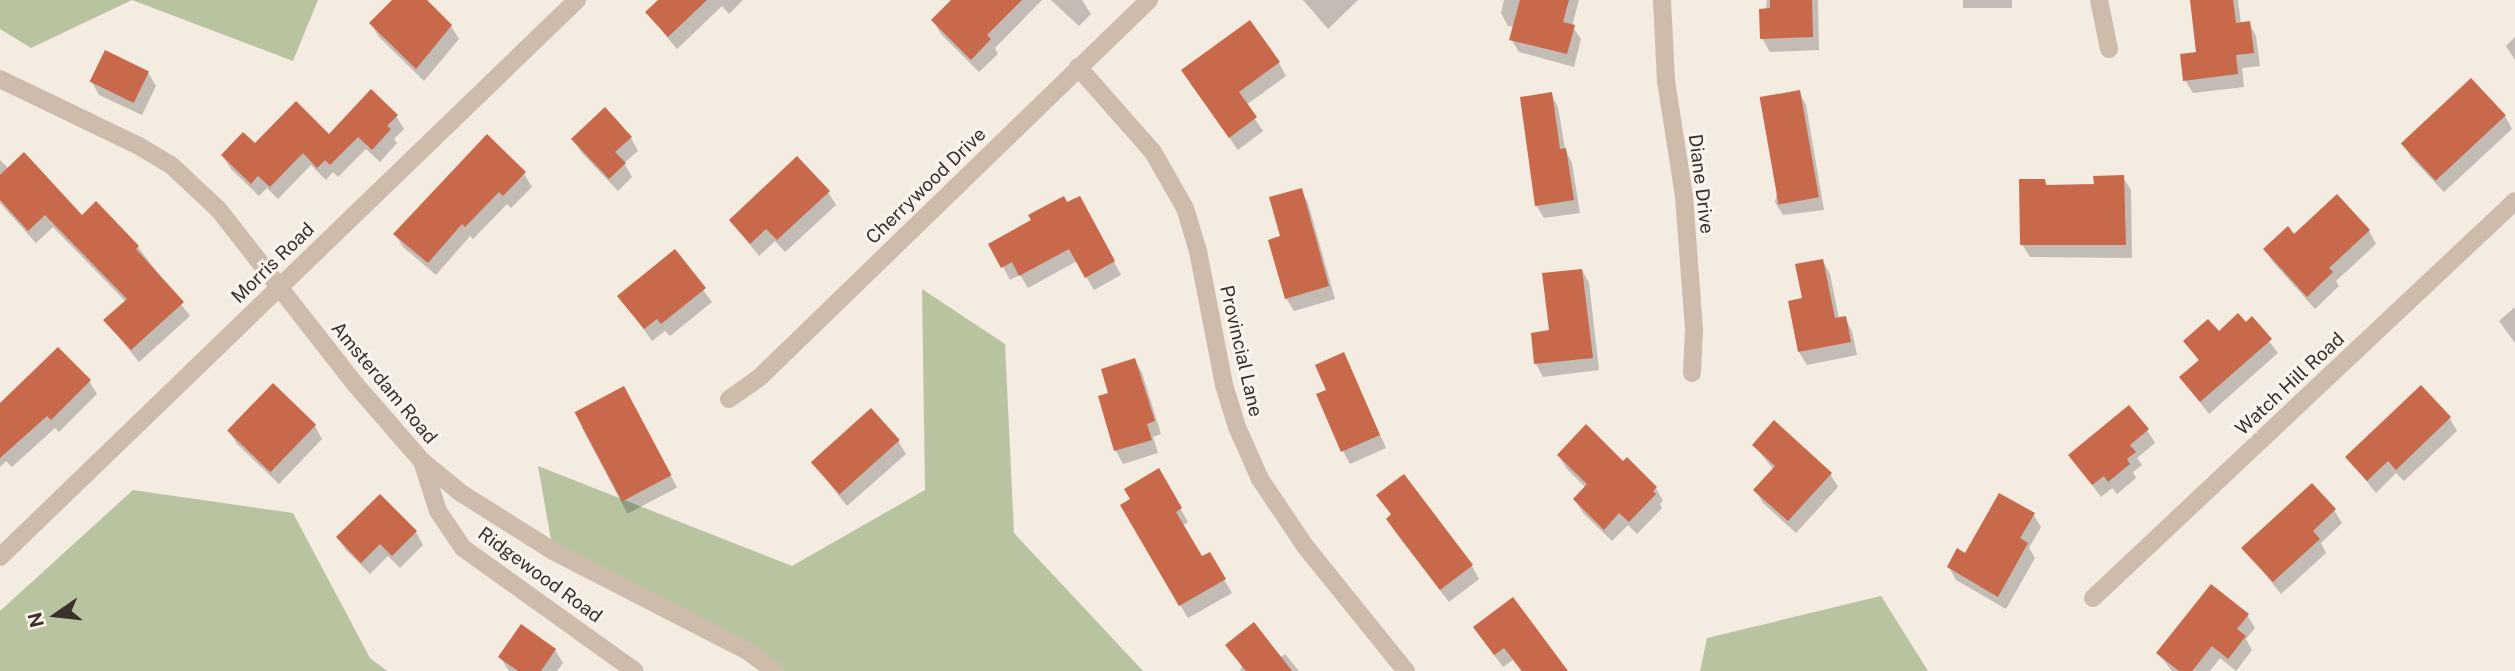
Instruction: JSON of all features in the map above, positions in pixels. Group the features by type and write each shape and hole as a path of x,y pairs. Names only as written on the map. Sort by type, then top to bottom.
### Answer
{"street":[{"name":"Morris Road","path":"0,557 577,0"},
{"name":"Cherrywood Drive","path":"729,399 760,377 1149,0"},
{"name":"Diane Drive","path":"1662,0 1666,81 1684,196 1694,330 1692,373"},
{"path":"2099,0 2109,49"},
{"name":"Provincial Lane","path":"1078,67 1153,152 1185,208 1198,251 1224,385 1237,427 1260,479 1305,546 1406,671"},
{"name":"Amsterdam Road","path":"0,79 139,146 171,165 219,209 278,288 422,461 461,493 553,551 746,650 775,671"},
{"name":"Watch Hill Road","path":"2093,598 2515,201"},
{"name":"Ridgewood Road","path":"422,461 438,511 463,548 635,671"}],"green space":[{"path":"0,0 132,0 31,48 0,29"},
{"path":"132,0 318,0 293,61"},
{"path":"922,289 1005,344 1014,533 1143,671 775,671 553,551 538,466 792,566 925,490"},
{"path":"133,490 293,513 370,658 387,671 0,671 0,611"},
{"path":"1881,596 1928,671 1700,671 1707,638"}],"building":[{"path":"392,0 427,0 452,25 416,69 369,23"},
{"path":"658,0 707,0 668,37 645,12"},
{"path":"951,0 1022,0 987,35 991,39 971,60 931,20"},
{"path":"1520,0 1569,0 1563,22 1575,25 1567,54 1509,40"},
{"path":"1770,0 1812,0 1813,37 1760,39 1759,9 1770,8"},
{"path":"2190,0 2233,0 2236,23 2250,21 2254,53 2236,55 2238,74 2183,81 2180,54 2196,52"},
{"path":"1250,20 1280,62 1239,92 1257,117 1229,138 1181,70"},
{"path":"105,50 149,71 134,103 90,81"},
{"path":"2471,78 2506,115 2436,181 2401,143"},
{"path":"371,89 398,115 387,126 391,129 372,150 358,137 330,165 325,160 317,168 303,153 270,187 258,176 251,184 221,155 243,132 255,143 296,101 329,134"},
{"path":"1800,90 1819,197 1779,204 1760,97"},
{"path":"1552,92 1560,149 1566,148 1574,200 1535,206 1520,97"},
{"path":"605,107 632,137 615,152 626,163 609,179 571,139"},
{"path":"487,134 526,172 503,196 499,192 465,227 462,224 428,263 393,234"},
{"path":"24,152 82,215 96,201 139,246 136,249 184,302 131,350 103,320 127,299 45,215 28,231 0,200 0,175"},
{"path":"797,156 830,191 777,240 766,229 750,244 729,220"},
{"path":"2124,175 2126,245 2020,245 2019,179 2045,179 2046,185 2094,184 2093,176"},
{"path":"1302,188 1329,286 1285,299 1268,240 1280,236 1269,197"},
{"path":"2337,194 2370,230 2329,268 2333,272 2307,297 2263,249 2288,226 2294,234"},
{"path":"1064,196 1067,202 1080,196 1115,261 1085,278 1069,249 1019,276 1012,262 1001,268 988,244 1031,220 1028,215"},
{"path":"675,249 706,288 661,324 657,319 644,329 617,296"},
{"path":"1823,259 1835,318 1846,316 1851,342 1798,352 1788,301 1802,298 1795,264"},
{"path":"1582,269 1593,358 1534,364 1531,333 1549,330 1542,273"},
{"path":"2238,313 2246,322 2252,316 2272,339 2200,402 2179,377 2199,360 2183,341 2208,319 2219,331"},
{"path":"58,347 91,380 51,420 47,416 0,458 0,403"},
{"path":"1344,352 1380,435 1341,452 1316,394 1326,390 1315,365"},
{"path":"1135,358 1155,421 1147,424 1152,440 1114,451 1098,396 1108,393 1101,369"},
{"path":"273,383 316,425 270,472 227,430"},
{"path":"2421,385 2451,417 2396,470 2388,461 2367,481 2345,457"},
{"path":"624,386 671,475 622,501 575,412"},
{"path":"2129,405 2149,429 2130,445 2136,452 2127,459 2130,464 2108,482 2104,476 2092,485 2068,455"},
{"path":"871,408 900,440 840,494 811,462"},
{"path":"1774,420 1832,473 1788,521 1753,490 1775,466 1752,445"},
{"path":"1586,424 1623,461 1627,457 1657,487 1653,491 1656,494 1629,522 1619,513 1604,530 1573,499 1587,484 1557,455"},
{"path":"1159,468 1182,508 1176,512 1202,556 1210,552 1226,579 1179,606 1120,505 1130,499 1124,489"},
{"path":"1404,474 1473,565 1440,590 1386,519 1391,514 1376,495"},
{"path":"2312,483 2336,509 2313,531 2320,539 2273,582 2241,548"},
{"path":"1999,493 2035,513 2020,538 2028,543 1998,597 1947,567 1957,548 1965,553"},
{"path":"380,494 417,531 392,556 380,544 361,563 336,537"},
{"path":"2211,584 2249,614 2237,629 2246,636 2228,659 2212,646 2192,671 2179,671 2156,653"},
{"path":"1513,597 1568,671 1522,671 1504,648 1494,655 1473,627"},
{"path":"1254,622 1292,671 1246,671 1225,645"},
{"path":"521,624 556,649 541,671 518,671 498,657"}]}
